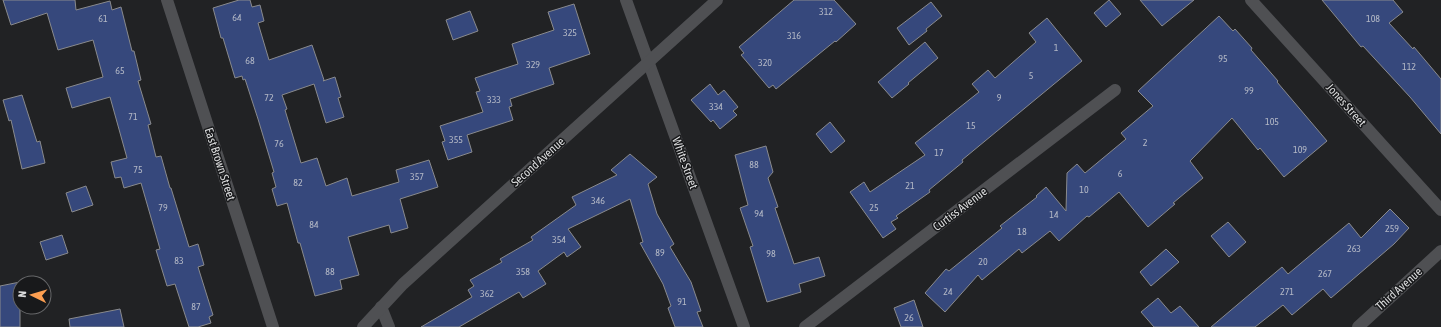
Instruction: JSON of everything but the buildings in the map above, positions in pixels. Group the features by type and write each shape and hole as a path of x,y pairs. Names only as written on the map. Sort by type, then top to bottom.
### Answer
{"street":[{"name":"East Brown Street","path":"166,0 273,327"},
{"name":"White Street","path":"626,0 744,327"},
{"name":"Second Avenue","path":"363,327 403,284 717,0"},
{"name":"Jones Street","path":"1251,0 1441,210"},
{"name":"Curtiss Avenue","path":"805,327 1115,90"},
{"name":"Third Avenue","path":"1358,327 1441,251"},
{"path":"381,307 389,327"}]}
